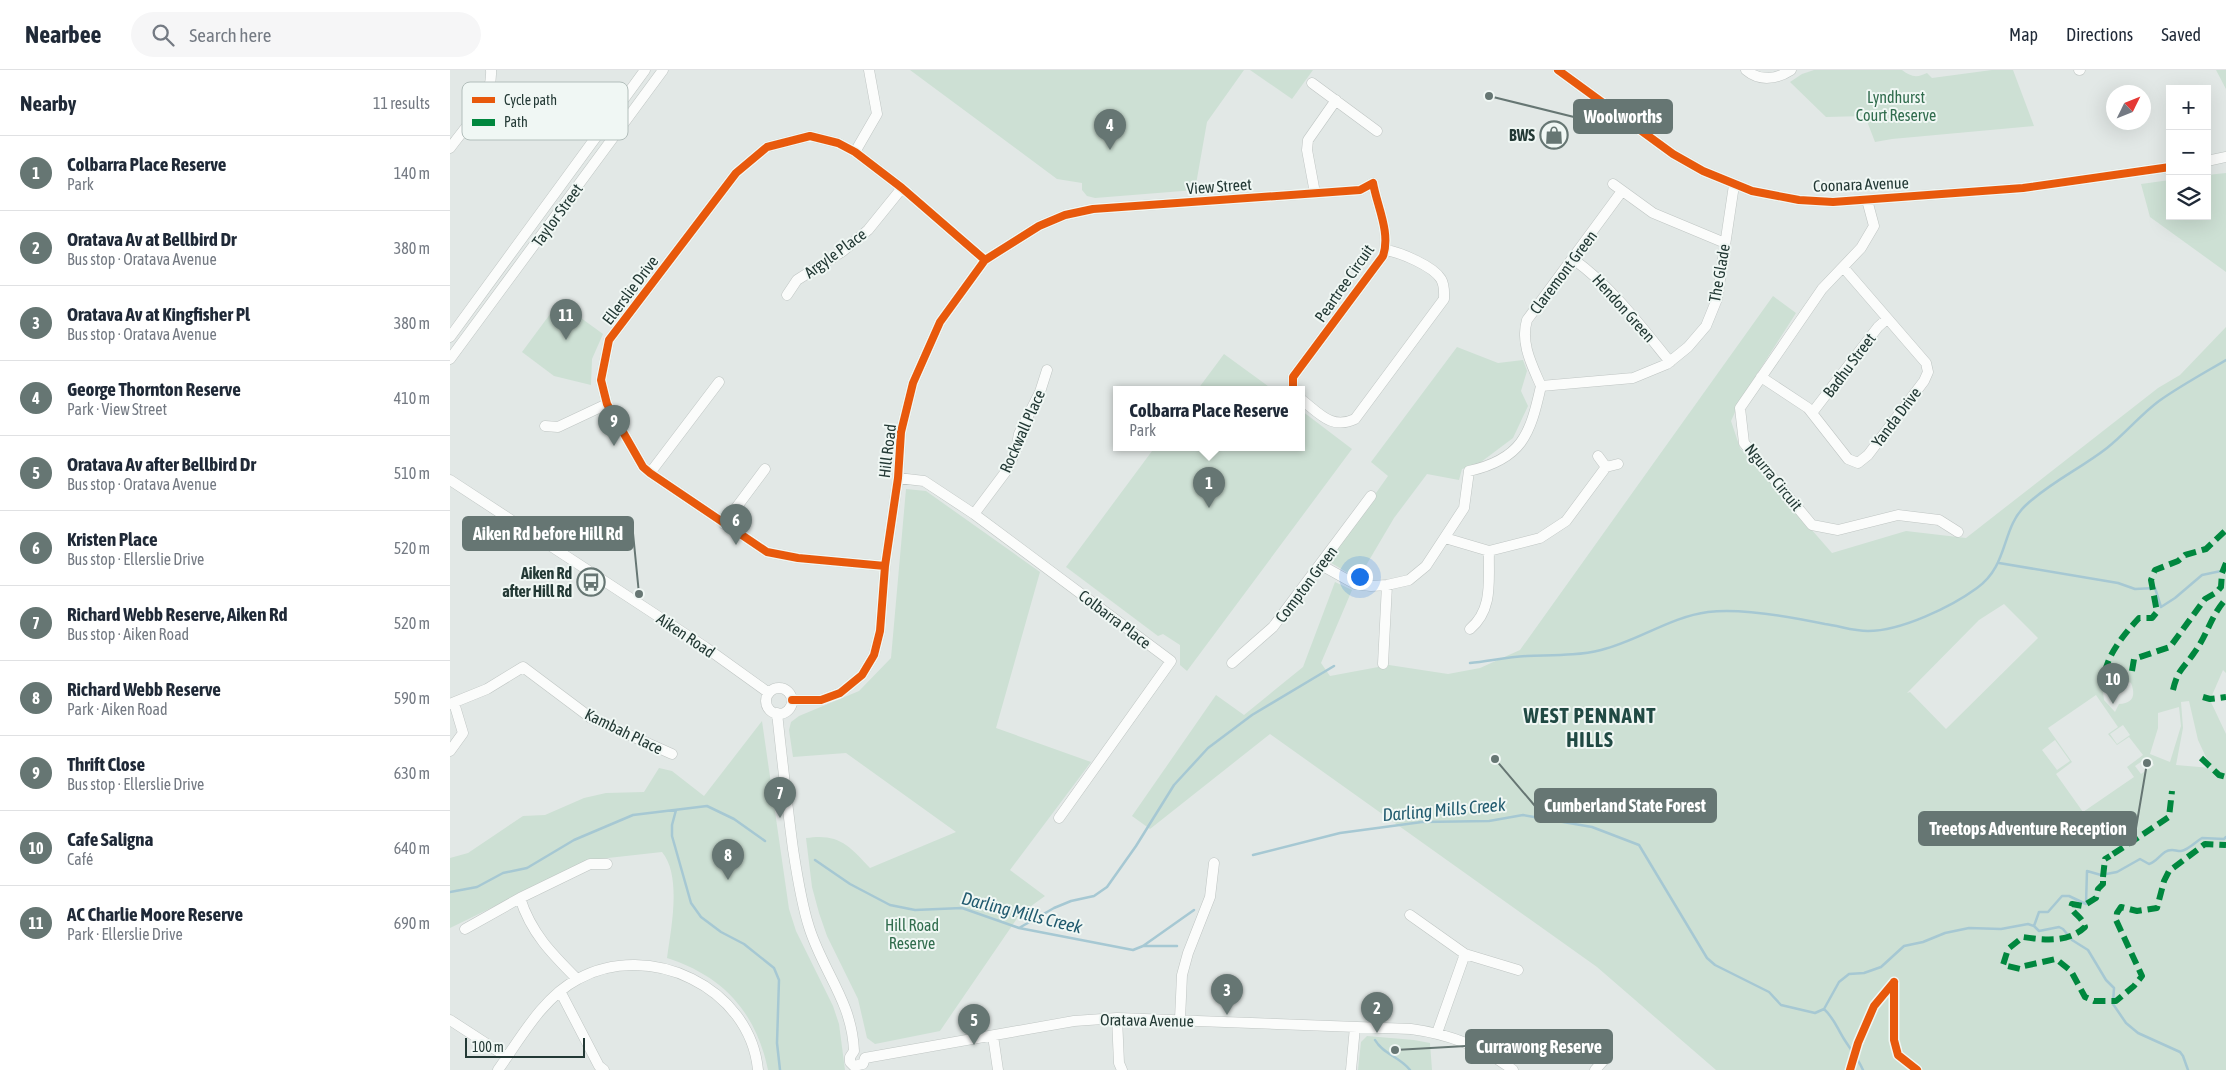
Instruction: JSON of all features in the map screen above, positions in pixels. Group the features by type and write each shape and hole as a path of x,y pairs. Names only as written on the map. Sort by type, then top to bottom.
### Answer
{"street":[{"name":"Taylor Street","path":"628,93 645,70"},
{"name":"Taylor Street","path":"628,117 663,70"},
{"path":"854,152 877,114 869,70"},
{"name":"Coonara Avenue","path":"1558,70 1672,154 1703,171 1734,185 1799,200 1833,202 2023,188 2166,168"},
{"path":"1746,70 1752,75 1766,79 1784,75 1791,70"},
{"path":"1312,83 1377,131"},
{"path":"1315,193 1307,150 1308,140 1336,100"},
{"path":"450,148 462,131"},
{"name":"Ellerslie Drive","path":"885,566 798,558 767,552 650,473 643,467 607,404 601,380 609,340 736,173 767,147 810,136 838,143 854,152 902,188 985,260"},
{"name":"Taylor Street","path":"450,337 594,140"},
{"name":"Taylor Street","path":"450,359 611,140"},
{"path":"2211,160 2226,157"},
{"name":"View Street","path":"1065,215 1103,208 1360,190 1373,183"},
{"name":"Peartree Circuit","path":"1293,386 1293,377 1384,250 1382,218 1373,183"},
{"path":"1612,184 1653,213 1724,243"},
{"name":"The Glade","path":"1541,386 1633,378 1670,362 1688,347 1706,326 1717,299 1734,185"},
{"name":"Argyle Place","path":"787,295 797,280 843,251 868,230 902,188"},
{"name":"Claremont Green","path":"1541,386 1525,346 1524,330 1527,320 1622,191"},
{"name":"Ngurra Circuit","path":"1867,200 1874,226 1861,248 1822,289 1740,408 1744,443 1812,525 1838,530 1898,515 1939,520 1958,532"},
{"name":"Hill Road","path":"792,700 821,700 853,684 868,666 879,642 885,566 898,478 901,432 913,383 940,322 985,260 1039,226 1065,215"},
{"name":"Peartree Circuit","path":"1305,402 1335,424 1342,424 1355,419 1444,299 1445,289 1442,280 1436,272 1395,251 1384,250"},
{"name":"Hendon Green","path":"1573,259 1593,273 1614,294 1670,362"},
{"name":"Yanda Drive","path":"1761,377 1812,413 1848,459 1858,463 1868,454 1924,382 1928,372 1926,363 1843,267"},
{"name":"Badhu Street","path":"1812,413 1878,327 1887,319"},
{"name":"Rockwall Place","path":"974,514 1007,470 1016,450 1019,434 1043,386 1047,370"},
{"path":"650,473 719,382"},
{"path":"1321,565 1355,584 1387,585 1409,580 1426,566 1464,508 1469,471 1500,461 1520,445 1533,423 1541,386"},
{"path":"545,426 558,427 607,404"},
{"path":"1598,456 1606,467"},
{"path":"1445,538 1489,551 1540,538 1566,521 1606,467 1618,464"},
{"path":"724,524 765,469"},
{"name":"Colbarra Place","path":"898,478 924,480 974,514 1171,661 1059,818"},
{"name":"Aiken Road","path":"450,480 697,642 769,694"},
{"name":"Compton Green","path":"1232,663 1273,627 1371,496"},
{"path":"1470,629 1478,622 1487,607 1489,551"},
{"path":"1383,664 1387,585"},
{"name":"Kambah Place","path":"452,704 487,689 523,667 591,718 672,754"},
{"path":"775,689 784,689 792,700 788,709 777,713 769,709 767,705 769,694 775,689"},
{"path":"450,751 463,733 452,704"},
{"path":"777,713 786,801 804,907 816,945 848,1012 854,1051 851,1054 850,1060 857,1068 863,1064 866,1058 862,1052 854,1051"},
{"path":"1180,1019 1182,975 1188,952 1210,897 1214,863"},
{"path":"465,929 520,898 590,864 607,864"},
{"path":"520,898 527,919 554,955 577,979"},
{"path":"1410,915 1465,954 1518,970"},
{"path":"1437,1033 1465,954"},
{"path":"498,1070 540,1014 560,991 577,979 618,965 645,965 670,969 696,980 717,995 736,1015 757,1058 758,1070"},
{"path":"560,991 599,1066 604,1070"},
{"path":"1117,1018 1119,1063 1122,1070"},
{"name":"Oratava Avenue","path":"866,1058 1081,1020 1117,1018 1180,1019 1411,1029 1437,1033 1477,1047 1513,1070"},
{"path":"450,1020 507,1057"},
{"path":"1350,1070 1355,1027"},
{"path":"993,1036 998,1070"},
{"path":"1595,1070 1604,1060"}],"green space":[{"path":"910,70 1244,70 1207,122 1195,190 1095,198 1087,196 1082,190 1082,183 1057,179"},
{"path":"1250,70 1313,70 1292,99"},
{"name":"Lyndhurst Court Reserve","path":"1814,70 1902,70 1914,76 1927,73 1932,78 1992,70 2013,70 2034,126 1875,142 1865,116 1826,117 1790,82 1802,74"},
{"path":"2216,70 2226,70 2226,89"},
{"path":"2226,173 2226,272 2150,217 2141,184 2166,181 2166,220 2211,220 2211,175"},
{"path":"1773,296 1796,313 1741,399 1731,421 1740,448 1832,553 1906,531 1966,538 2158,388 2180,375 2226,327 2226,673 2223,670 2210,700 2226,734 2226,1070 1716,1070 1597,967 1270,734 1150,829 1132,816 1216,695 1244,715 1303,667 1335,582 1352,590 1321,663 1330,676 1389,665 1448,674 1480,668 1520,650","holes":["2004,604 2038,638 1946,729 1910,692 1907,693 1979,620","2122,679 2131,683 2133,695 2127,702 2119,704 2115,712 2104,700 2103,692 2110,691 2114,682","2096,695 2118,727 2108,734 2117,745 2129,737 2143,755 2127,767 2134,777 2083,812 2056,774 2072,762 2048,728","2189,701 2198,740 2211,768 2176,765 2183,728 2181,702","2179,707 2181,726 2170,762 2150,754 2158,728 2158,713","2123,725 2130,735 2117,744 2110,734","2055,740 2070,761 2057,770 2042,750","2148,757 2154,765 2141,774 2135,766"]},
{"path":"559,302 603,334 592,359 591,385 554,376 522,352"},
{"path":"1457,347 1498,363 1523,360 1527,371 1521,391 1528,406 1513,438 1477,465 1462,469 1459,480 1427,474 1394,518 1358,579 1328,561 1388,476 1371,462"},
{"path":"1224,354 1268,386 1200,386"},
{"path":"1305,413 1352,449 1187,671 1180,665 1180,645 1163,634 1158,636 1066,567 1152,451 1305,451"},
{"name":"Hill Road Reserve","path":"906,489 926,491 1040,572 996,728 1091,762 1010,870 1045,896 1020,914 940,1031 875,1044 867,1038 858,999 827,936 819,913 812,887 806,838 827,837 842,842 870,868 956,832 846,753 793,757 789,730 791,722 799,716 859,691 891,658"},
{"path":"762,721 789,909 796,931 833,1006 839,1024 845,1070 768,1070 763,1049 755,1031 746,1014 734,999 705,975 667,958 674,903 672,875 668,862 662,852 590,860 450,928 450,858 468,853 523,816 545,815 584,798 606,793 644,792 659,768 672,771 704,796"},
{"path":"1367,1036 1430,1043 1432,1070 1358,1070 1361,1042"}],"waterway":[{"path":"1470,663 1592,652 1615,646 1680,619 1708,612 1736,611 1766,614 1868,631 1895,627 1925,617 1954,603 1987,579 1995,569 2017,515 2034,498 2107,448 2159,401 2226,360"},
{"path":"1999,563 2118,583 2135,589 2155,588 2161,607 2175,598 2202,575 2226,570"},
{"path":"1019,928 1054,908 1071,901 1094,896 1107,887 1136,846 1174,785 1208,748 1252,715 1334,666"},
{"name":"Darling Mills Creek","path":"450,892 477,887 503,873 527,868 574,840 633,815 707,806 734,819 765,841"},
{"path":"676,810 672,825 672,836 691,903 701,917 721,932 744,944 774,968 779,980 777,1043 780,1070"},
{"name":"Darling Mills Creek","path":"1253,855 1340,833 1422,822 1489,821 1523,815 1592,827 1639,845 1707,958 1715,965 1769,992 1781,1005 1815,1013 1824,1009"},
{"path":"1824,1009 1839,982 1849,974 1864,973 1881,967 1904,946 1923,942 1945,933 1969,928 2001,929 2028,924 2034,926 2039,912 2048,912 2062,896 2069,896 2086,904 2087,871 2101,875 2117,872 2140,859 2149,864 2167,851 2184,850 2202,838 2224,839 2226,837"},
{"name":"Darling Mills Creek","path":"815,860 850,884 890,905 915,910 962,908 1019,928 1133,950 1143,946 1194,910"},
{"path":"2034,926 2039,931 2059,927 2072,940 2088,950 2106,980 2114,988 2113,1004 2126,1023 2138,1033 2180,1052 2188,1070"},
{"path":"1144,946 1177,946"},
{"path":"1824,1009 1833,1020 1863,1070"},
{"path":"1375,1040 1382,1049 1410,1070"}],"marked path":[{"path":"2105,672 2114,650 2139,618 2152,618 2157,612 2151,580 2155,570 2178,561 2185,555 2206,549 2226,530"},
{"path":"2132,671 2134,659 2170,647 2205,599 2217,592 2221,587 2222,573 2226,563"},
{"path":"2173,690 2179,673 2198,646 2216,612 2226,599"},
{"path":"2203,697 2210,699 2226,697"},
{"path":"2201,758 2219,775 2226,777"},
{"path":"2113,854 2169,817 2172,791"},
{"path":"2103,881 2103,884 2098,889 2096,898 2083,906 2072,904 2071,908 2085,927 2071,936 2063,938 2039,939 2023,937 2008,949 2003,965 2020,969 2024,966 2056,959 2071,971 2085,997 2094,1001 2116,1001 2134,986 2142,976 2116,920 2117,913 2121,907 2137,911 2157,908 2164,881 2169,871 2205,844 2226,845"},
{"path":"2103,877 2105,859 2110,856"}],"cycle path":[{"path":"1558,70 1673,154 1703,171 1752,191 1799,200 1833,202 2023,188 2166,168"},
{"path":"885,566 798,558 767,552 650,473 643,467 607,404 601,380 609,340 736,173 767,147 810,136 838,143 855,152 902,188 985,260"},
{"path":"792,700 821,700 840,693 862,675 874,655 880,631 885,566 898,478 901,432 913,383 940,322 985,260 1039,226 1065,215 1093,209 1360,190 1373,183 1384,229 1385,247 1383,256 1293,377 1293,386"},
{"path":"1894,982 1894,1040 1898,1055 1917,1070"},
{"path":"1850,1070 1858,1043 1874,1006 1894,982"}],"place":[{"name":"Woolworths","path":"1489,96"},
{"name":"BWS","path":"1554,135"},
{"name":"George Thornton Reserve","path":"1110,150"},
{"name":"AC Charlie Moore Reserve","path":"566,340"},
{"name":"Thrift Close","path":"614,446"},
{"name":"Colbarra Place Reserve","path":"1209,508"},
{"name":"Kristen Place","path":"736,545"},
{"name":"Aiken Rd after Hill Rd","path":"591,582"},
{"name":"Aiken Rd before Hill Rd","path":"639,594"},
{"name":"Cafe Saligna","path":"2113,704"},
{"name":"Cumberland State Forest","path":"1495,759"},
{"name":"Treetops Adventure Reception","path":"2147,763"},
{"name":"Richard Webb Reserve, Aiken Rd","path":"780,818"},
{"name":"Richard Webb Reserve","path":"728,880"},
{"name":"Oratava Av at Kingfisher Pl","path":"1227,1015"},
{"name":"Oratava Av at Bellbird Dr","path":"1377,1033"},
{"name":"Oratava Av after Bellbird Dr","path":"974,1045"},
{"name":"Currawong Reserve","path":"1395,1050"}],"district":[{"name":"WEST PENNANT HILLS","path":"1590,728"}]}
